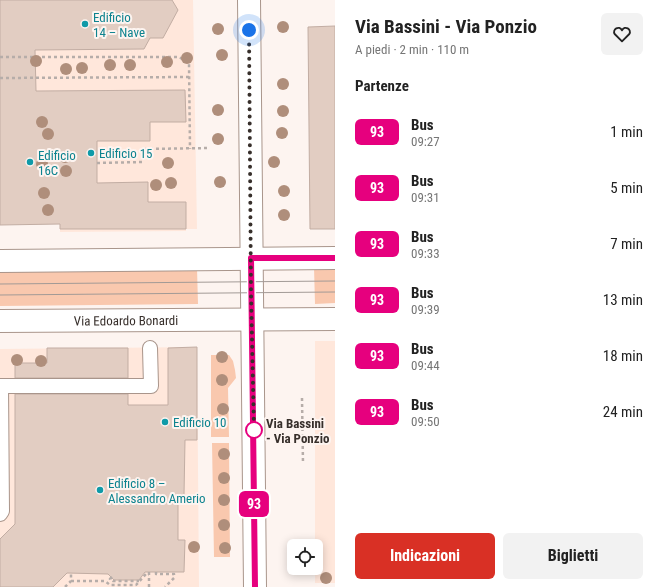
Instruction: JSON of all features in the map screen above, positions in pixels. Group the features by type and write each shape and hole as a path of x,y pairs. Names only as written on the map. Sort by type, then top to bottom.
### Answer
{"street":[{"path":"249,0 255,587"},
{"path":"0,261 335,258"},
{"name":"Via Edoardo Bonardi","path":"0,321 335,319"}],"lane":[{"path":"0,514 2,511 1,386 151,386 150,348"}],"path":[{"path":"0,57 179,57 189,64 190,148"},
{"path":"0,78 189,77"},
{"path":"97,163 143,162 142,149 210,148"},
{"path":"302,398 303,464"},
{"path":"156,572 156,574 174,574 174,578 165,587"},
{"path":"65,587 71,581 71,574"},
{"path":"71,581 105,581 110,585 136,585 146,574 149,574 149,587"},
{"path":"112,578 110,579 113,581 140,581"}],"shaded area":[{"path":"0,0 193,0 197,229 186,229 186,231 60,232 60,224 37,224"},
{"path":"314,267 335,267 335,303 315,304"},
{"path":"197,268 198,304 0,306 0,270"},
{"path":"315,341 335,341 335,583 315,583 315,575 323,575 323,539 315,539"},
{"path":"197,347 199,587 0,587 0,349"},
{"path":"211,355 229,355 233,361 235,370 236,378 228,388 229,437 211,437"},
{"path":"212,443 229,443 230,557 214,557"}],"building":[{"path":"0,0 172,0 178,10 163,38 150,38 144,49 35,50 36,91 185,90 186,122 150,122 150,141 97,141 97,183 148,182 148,202 186,202 186,229 60,229 60,224 0,225"},
{"path":"335,26 335,229 310,229 308,27"},
{"name":"Edificio 8 – Alessandro Amerio","path":"197,347 197,440 185,440 184,495 178,495 178,540 185,540 184,572 145,572 139,580 114,580 108,574 67,573 53,587 0,587 0,539 15,524 15,394 128,394 128,405 168,405 168,348"},
{"path":"47,348 128,348 128,378 15,378 15,363 47,363"}],"tram line":[{"path":"0,284 335,281"},
{"path":"0,295 335,292"}],"bus line":[{"name":"93","path":"255,587 251,258 335,258"}],"place":[{"name":"Edificio 14 – Nave","path":"85,24"},
{"name":"Edificio 15","path":"91,153"},
{"name":"Edificio 16C","path":"30,162"},
{"name":"Edificio 10","path":"165,422"},
{"name":"Via Bassini - Via Ponzio","path":"254,430"},
{"name":"Edificio 8 – Alessandro Amerio","path":"100,490"}],"route":[{"path":"249,30 251,293 254,430"}]}
